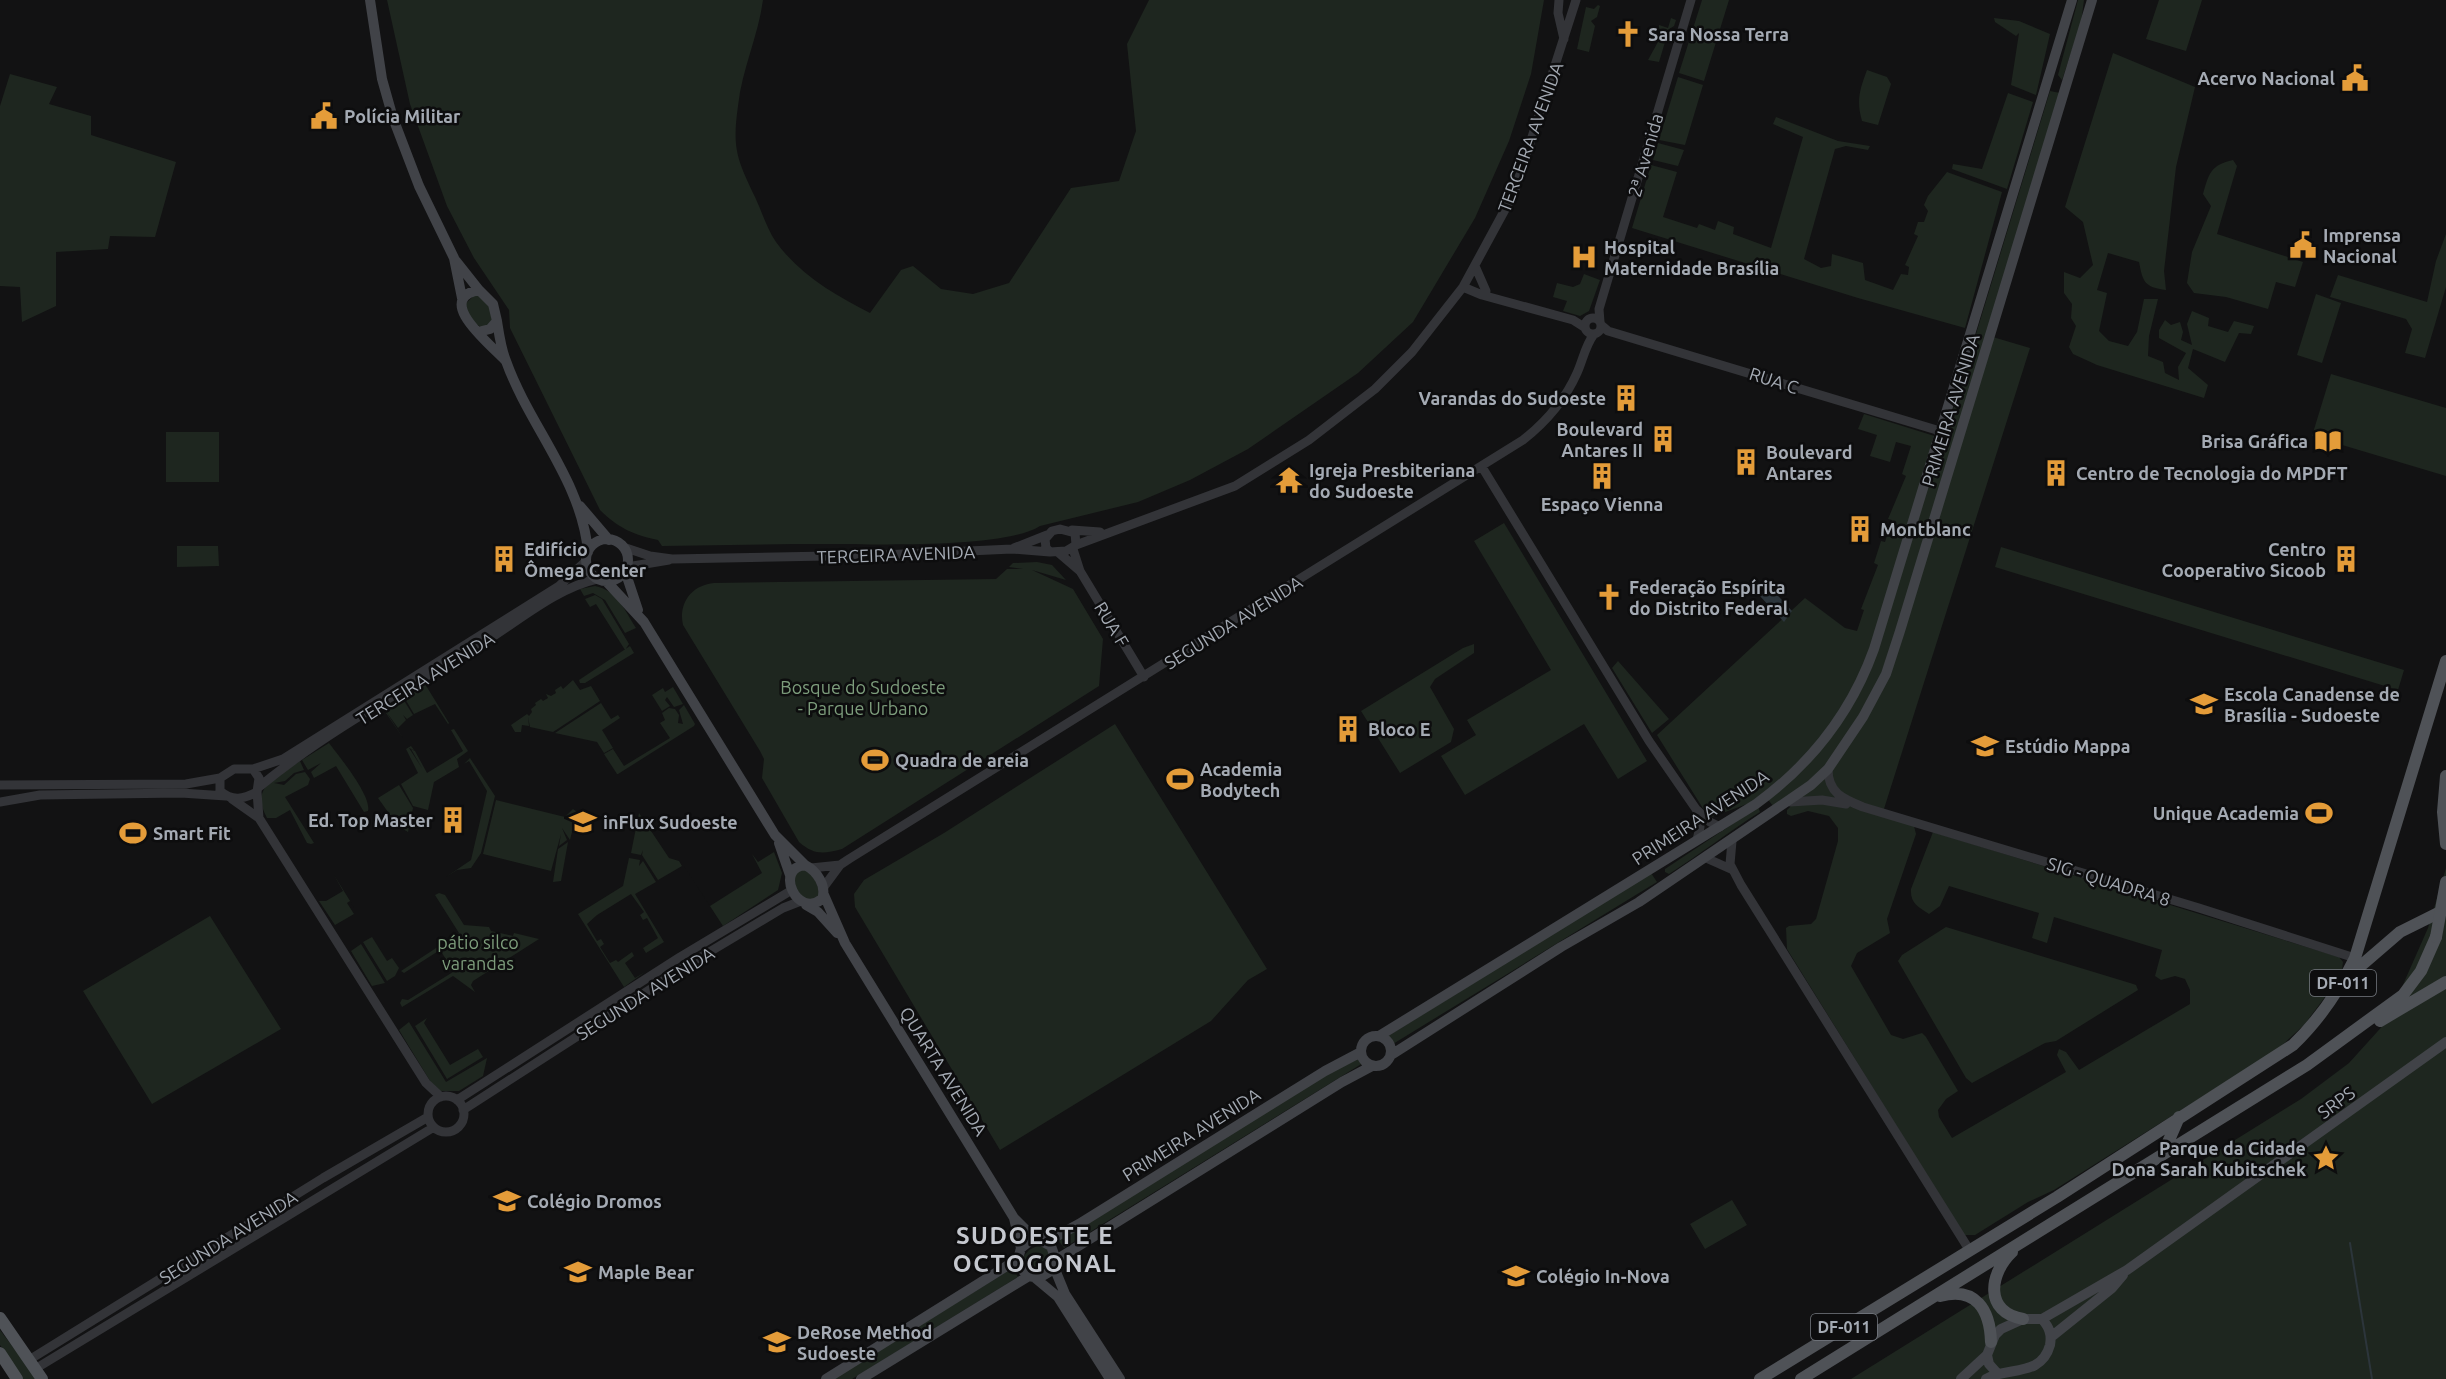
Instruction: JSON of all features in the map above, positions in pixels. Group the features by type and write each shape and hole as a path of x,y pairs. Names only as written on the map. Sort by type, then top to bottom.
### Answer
{"main road":[{"path":"370,0 382,79 393,118 419,186 453,258 465,318 506,361"},
{"name":"PRIMEIRA AVENIDA","path":"1379,1036 1756,804 1811,756 1846,710 1874,649 2073,0"},
{"name":"PRIMEIRA AVENIDA","path":"1391,1055 1561,947 1639,902 1790,802 1828,769 1863,717 1886,674 2092,0"},
{"path":"2050,77 2058,85 2068,82"},
{"path":"453,258 493,304 506,361 576,500 586,534 590,573 602,580 640,616 775,835 790,875 792,890 803,903 816,903 823,892 808,866 775,835"},
{"path":"462,298 466,294 480,290"},
{"path":"478,332 490,329 496,321"},
{"path":"1957,376 1969,374 1976,381"},
{"path":"1924,485 1930,494 1943,492"},
{"path":"576,500 609,540 623,547 628,560 626,569 640,616"},
{"path":"587,556 596,542 609,540"},
{"path":"602,580 618,577 626,569"},
{"name":"DF-011","path":"1760,1379 1970,1251 2293,1045 2314,1024 2344,981 2355,958 2446,661"},
{"path":"2446,776 2443,812 2446,844"},
{"path":"1756,804 1764,808 1764,818"},
{"path":"1660,864 1658,871 1667,882"},
{"path":"790,875 794,869 808,866"},
{"name":"DF-011","path":"1801,1379 2307,1065 2403,995 2421,970 2436,937 2446,882"},
{"name":"QUARTA AVENIDA","path":"823,892 845,943 1014,1218 1036,1240"},
{"name":"QUARTA AVENIDA","path":"803,903 818,912 845,943"},
{"path":"2344,981 2400,932 2446,909"},
{"path":"2307,1065 2446,982"},
{"path":"1379,1036 1390,1045 1391,1055 1385,1064 1372,1066 1366,1062 1361,1052 1367,1039 1379,1036"},
{"name":"SRPS","path":"1991,1342 2001,1329 2023,1319 2042,1319 2127,1270 2446,1042"},
{"name":"PRIMEIRA AVENIDA","path":"1036,1240 1057,1236 1079,1224 1316,1076 1361,1052"},
{"name":"PRIMEIRA AVENIDA","path":"1055,1263 1342,1082 1372,1066"},
{"path":"2163,1154 2178,1117"},
{"name":"QUARTA AVENIDA","path":"1014,1218 1021,1248"},
{"path":"1110,1379 1058,1297 1021,1269 1018,1259 1021,1248 1036,1240 1051,1246 1065,1294 1120,1379"},
{"path":"2021,1243 2005,1259 1996,1273 1993,1287 2000,1307 2007,1314 2023,1319"},
{"path":"826,1379 1018,1259"},
{"path":"861,1379 1032,1277 1044,1277 1055,1263"},
{"name":"SRPS","path":"1986,1379 1996,1373 2013,1374 2027,1371 2039,1363 2047,1352 2051,1337 2112,1288 2127,1270"},
{"path":"1925,1302 1952,1293 1974,1299 1988,1318 1991,1342 1987,1354 1961,1379"},
{"path":"0,1318 35,1369"},
{"path":"2042,1319 2050,1330 2051,1337"},
{"path":"0,1353 17,1379"},
{"path":"1987,1354 1989,1364 1996,1373"}],"street":[{"name":"TERCEIRA AVENIDA","path":"1559,0 1558,13 1564,39"},
{"name":"TERCEIRA AVENIDA","path":"1074,547 1105,532 1164,514 1235,486 1309,440 1375,389 1412,352 1465,284 1514,193 1576,0"},
{"name":"2ª Avenida","path":"1595,327 1690,0"},
{"path":"1454,300 1484,293 1475,266"},
{"name":"RUA C","path":"1465,284 1500,299 1940,431"},
{"name":"SEGUNDA AVENIDA","path":"823,892 840,865 1523,440 1551,414 1576,374 1595,327"},
{"path":"1482,467 1649,741 1696,809 1710,822 1720,826"},
{"path":"1060,529 1072,530 1077,536 1074,547 1054,552 1045,543 1047,535 1060,529"},
{"name":"TERCEIRA AVENIDA","path":"1072,530 1105,532"},
{"name":"TERCEIRA AVENIDA","path":"1012,549 1047,535"},
{"path":"623,547 650,556 672,559"},
{"name":"RUA F","path":"1074,547 1080,571 1144,676"},
{"name":"TERCEIRA AVENIDA","path":"672,559 882,555 1012,549 1054,552"},
{"name":"RUA F","path":"1054,552 1080,571"},
{"name":"TERCEIRA AVENIDA","path":"253,768 283,759 559,586 587,556"},
{"path":"626,569 672,559"},
{"name":"TERCEIRA AVENIDA","path":"258,789 286,764 565,591 602,580"},
{"path":"0,785 205,783 220,778 234,769 253,768 259,778 259,818"},
{"name":"SIG - QUADRA 8","path":"1828,769 1833,790 1847,801 1863,807 2199,908 2355,958"},
{"path":"220,778 220,791 259,818 426,1083 441,1097"},
{"path":"0,802 40,795 181,793 240,799 258,789"},
{"name":"SIG - QUADRA 8","path":"1790,802 1822,800 1863,807"},
{"path":"1696,809 1700,826 1697,840"},
{"path":"1732,841 1729,858 1733,870 1970,1251"},
{"path":"1706,858 1719,861 1733,870"},
{"name":"SEGUNDA AVENIDA","path":"808,866 840,865"},
{"name":"SEGUNDA AVENIDA","path":"457,1100 680,957 792,890"},
{"name":"SEGUNDA AVENIDA","path":"463,1110 691,963 783,908 803,903"},
{"path":"426,1083 428,1117 434,1127 442,1131 454,1129 463,1119 463,1110 457,1100 450,1097 441,1097 429,1107"},
{"name":"SEGUNDA AVENIDA","path":"35,1369 323,1178 428,1117"},
{"name":"SEGUNDA AVENIDA","path":"35,1369 434,1127"}],"green space":[{"path":"387,0 763,0 738,106 736,144 740,163 770,232 785,254 819,283 870,313 901,270 913,266 941,289 973,294 1009,283 1071,188 1119,181 1136,131 1127,44 1149,0 1544,0 1531,74 1509,141 1475,218 1413,322 1358,373 1248,449 1190,480 1138,502 1040,526 998,539 938,544 662,546 658,540 641,536 620,526 600,510 510,328 509,310 474,258 447,206 410,104"},
{"path":"1702,0 1729,0 1704,81 1679,73"},
{"path":"2078,0 2084,0 2081,23 2062,80 2058,75"},
{"path":"2159,0 2202,0 2186,51 2146,39"},
{"path":"1600,6 1597,17 1591,21 1595,26 1589,52 1577,49 1586,7 1594,9"},
{"path":"1671,18 1676,20 1674,26 1669,29 1659,62 1648,60 1659,40 1659,25 1668,28"},
{"path":"1994,18 2019,21 2050,34 2036,95 2011,85 2019,33 2016,36 1995,22"},
{"path":"2113,53 2195,87 2176,167 2164,271 2166,290 2153,287 2146,282 2139,262 2108,253 2097,290 2107,293 2099,331 2109,341 2128,346 2137,332 2144,299 2158,299 2149,336 2148,356 2163,362 2165,373 2179,380 2178,367 2186,353 2159,338 2159,330 2165,320 2171,325 2180,322 2183,332 2181,340 2192,345 2187,324 2192,311 2209,318 2208,326 2228,332 2234,321 2254,326 2251,334 2239,333 2225,362 2193,349 2188,368 2208,385 2204,398 2097,365 2073,354 2069,347 2076,326 2071,318 2072,304 2064,293 2064,272 2080,278 2093,265 2083,222 2065,207"},
{"path":"1867,70 1887,77 1891,84 1878,125 1862,121 1860,114 1860,95"},
{"path":"10,74 57,87 49,104 91,116 91,135 176,162 155,237 110,236 108,249 56,252 56,306 22,322 20,287 0,286 0,106"},
{"path":"1678,77 1703,85 1685,145 1659,140"},
{"path":"2050,91 2060,93 1986,335 2030,348 1883,812 1839,800 1773,806 1766,797 1709,818 1657,735 1805,598 1845,628 1857,631 1864,610 1861,609 1878,565 1874,563 1881,541 1885,542 1892,520 1888,519 1906,476 1902,474 1911,446 1896,442 1890,462 1870,456 1877,435 1858,429 1864,414 1944,439"},
{"path":"2008,93 2033,102 2007,189 1952,169 1953,164 1982,169"},
{"path":"1776,117 1838,141 1870,146 1868,150 1846,146 1835,149 1804,259 1821,268 1831,266 1832,254 1863,263 1865,280 1893,290 1901,274 1908,275 1909,267 1905,265 1918,236 1914,234 1918,222 1924,222 1928,211 1924,205 1928,196 1947,172 2002,192 1965,328 1858,298 1632,228 1651,165 1677,172 1663,217 1697,228 1699,224 1715,230 1718,221 1734,227 1733,234 1771,248 1803,137 1773,124"},
{"path":"1658,143 1684,150 1678,166 1653,160"},
{"path":"2233,160 2237,166 2217,234 2303,262 2295,287 2276,282 2268,309 2226,297 2194,293 2187,283 2192,252 2211,206 2203,194 2207,181 2215,167"},
{"path":"2446,234 2446,287 2425,358 2405,353 2412,329 2406,319 2330,297 2338,275 2427,302 2436,261"},
{"path":"1584,274 1600,280 1589,311 1580,316 1563,311 1567,301 1553,297 1557,283 1573,287 1580,284"},
{"path":"477,293 489,304 492,320 489,325 481,327 472,322 465,304"},
{"path":"2316,294 2341,303 2322,363 2297,355"},
{"path":"2331,374 2446,408 2446,476 2312,436"},
{"path":"166,432 219,432 219,482 166,482"},
{"path":"1504,523 1647,761 1618,779 1584,724 1465,795 1441,756 1476,735 1467,720 1551,670 1474,541"},
{"path":"177,546 218,546 219,566 177,567"},
{"path":"2001,547 2404,670 2398,690 1995,567"},
{"name":"Bosque do Sudoeste - Parque Urbano","path":"1037,562 1052,565 1066,580 1032,570 1073,589 1103,639 1099,686 842,849 819,852 799,842 762,778 764,759 760,751 683,625 683,609 688,596 699,587 714,583 996,579 1007,569 1023,569 1009,567 1013,563"},
{"path":"595,586 603,588 615,597 636,628 625,633 605,600 593,593 584,596 580,589"},
{"path":"595,595 602,599 629,644 625,650 596,604 590,607 585,599"},
{"path":"1474,644 1474,653 1435,679 1430,687 1454,729 1451,742 1400,773 1361,711 1463,648"},
{"path":"630,646 634,653 585,683 580,683 579,680"},
{"path":"1618,661 1669,719 1652,733 1612,668"},
{"path":"573,680 580,690 591,686 600,701 553,732 530,727 528,717 529,726 522,725 521,732 515,732 511,725 527,714 529,716 535,703 548,698 546,694 551,696 556,693 555,690 561,686 563,689"},
{"path":"425,684 448,724 435,704 414,714 404,697"},
{"path":"673,687 683,704 674,707 667,697 665,700 670,706 662,711 652,695 663,688 665,692"},
{"path":"403,699 413,715 407,719 403,715 406,720 398,728 385,710 403,738 384,710"},
{"path":"601,703 611,719 618,715 620,718 602,730 613,748 604,753 597,742 555,733"},
{"path":"684,705 694,726 617,774 604,754 613,749 624,766 670,738 660,723 665,720 662,713 669,708 675,709 679,715 678,723 683,724 679,710"},
{"path":"1115,724 1267,969 1248,980 1211,1021 1000,1150 855,907 854,894 864,880 944,833"},
{"path":"454,729 468,751 457,759 459,767 434,782 428,810 413,806 401,784 418,773 406,749 411,746 414,750 409,748 422,768 411,749 415,751 427,773 463,751 451,730"},
{"path":"329,743 360,786 368,804 368,811 364,812 336,766 314,778 311,772 321,763 308,770 302,760"},
{"path":"470,758 495,796 481,853 471,868 457,870 446,877 471,860 487,791 469,761 464,764"},
{"path":"300,761 304,770 294,773 285,781 274,783 284,785 296,774 305,772 310,779 308,785 285,797 314,843 311,844 307,843 290,810 276,818 267,818 262,807 263,790 275,778"},
{"path":"399,785 413,808 408,832 398,826 378,798"},
{"path":"496,800 565,817 573,809 577,812 570,840 562,828 567,840 559,846 561,834 551,871 483,854"},
{"path":"1811,801 1850,806 1914,826 1916,834 1887,919 1890,933 1857,953 1851,966 1891,1035 1903,1039 1922,1033 1958,1091 1946,1099 1938,1110 1939,1117 1952,1138 2066,1072 2057,1055 2059,1049 2066,1052 2079,1070 2190,1004 2190,990 2185,979 2175,976 2161,980 2155,976 2162,950 2054,917 2047,943 2032,938 2039,913 1949,886 1940,906 1929,914 1913,901 1911,889 1933,832 2339,957 2343,962 2342,970 2334,985 2304,1025 2278,1049 2054,1190 2028,1202 1975,1235 1964,1235 1787,949 1786,928 1811,924 1816,919 1838,841 1838,828 1829,816 1808,811 1791,816 1787,814 1787,810 1792,805"},
{"path":"1758,807 1760,812 1669,874 1665,872 1665,869"},
{"path":"639,813 669,858 679,861 682,866 658,880 642,855 643,850 641,855 631,853"},
{"path":"568,842 561,881 553,882 558,849"},
{"path":"774,852 782,873 778,890 723,926 680,860 710,906 762,873 752,854 758,862"},
{"path":"629,858 640,860 639,866 643,861 656,882 635,894 664,942 646,953 643,948 658,938 647,918 643,920 640,915 644,912 631,894 597,915 587,924 597,941 601,939 604,944 600,947 610,963 616,960 618,962 632,952 634,956 625,963 635,978 645,972 624,987 578,914 623,886"},
{"path":"803,868 812,873 821,894 811,902 796,893 794,873"},
{"name":"Parque da Cidade Dona Sarah Kubitschek","path":"2446,868 2446,1379 1851,1379 2301,1099 2349,1063 2387,1021 2428,928"},
{"path":"1651,873 1657,882 1393,1044 1388,1036"},
{"path":"334,875 355,909 350,901 347,903 354,914 335,925 319,901 326,901 343,891"},
{"name":"pátio silco varandas","path":"439,893 445,895 464,925 489,927 491,931 513,936 514,933 539,939 473,981 471,985 475,992 453,976 402,1007 400,1003 402,999 408,1000 453,972 448,970 451,967 440,950 404,973 401,971 459,933 435,895"},
{"path":"210,916 281,1029 152,1104 83,991"},
{"path":"1946,927 2130,983 2136,985 2138,990 2056,1041 2045,1043 1972,1083 1966,1078 1898,961 1902,955"},
{"path":"372,937 387,961 392,958 399,968 395,976 387,981 363,942"},
{"path":"361,944 385,983 372,986 351,951"},
{"path":"427,1018 424,1023 450,1065 478,1049 483,1057 447,1079 415,1026"},
{"path":"409,1022 446,1082 487,1058 483,1076 459,1091 440,1091 432,1084 399,1030"},
{"path":"1358,1055 1363,1063 1064,1248 1058,1240"},
{"path":"1732,1200 1747,1225 1705,1249 1690,1224"},
{"path":"1041,1244 1053,1251 1050,1264 1035,1273 1024,1268 1023,1257 1029,1250"},
{"path":"1013,1268 1018,1277 852,1379 833,1379"},
{"path":"0,1330 37,1379 23,1379 0,1345"}],"shaded area":[{"path":"1769,586 1792,611 1784,622 1759,595"}],"waterway":[{"path":"2350,1243 2372,1379"}],"place":[{"name":"Sara Nossa Terra","path":"1628,34"},
{"name":"Acervo Nacional","path":"2355,78"},
{"name":"Polícia Militar","path":"324,116"},
{"name":"Imprensa Nacional","path":"2303,245"},
{"name":"Hospital Maternidade Brasília","path":"1584,257"},
{"name":"Varandas do Sudoeste","path":"1626,398"},
{"name":"Boulevard Antares II","path":"1663,439"},
{"name":"Brisa Gráfica","path":"2328,441"},
{"name":"Boulevard Antares","path":"1746,462"},
{"name":"Centro de Tecnologia do MPDFT","path":"2056,473"},
{"name":"Espaço Vienna","path":"1602,476"},
{"name":"Igreja Presbiteriana do Sudoeste","path":"1289,480"},
{"name":"Montblanc","path":"1860,529"},
{"name":"Edifício Ômega Center","path":"504,559"},
{"name":"Centro Cooperativo Sicoob","path":"2346,559"},
{"name":"Federação Espírita do Distrito Federal","path":"1609,597"},
{"name":"Escola Canadense de Brasília - Sudoeste","path":"2204,704"},
{"name":"Bloco E","path":"1348,729"},
{"name":"Estúdio Mappa","path":"1985,746"},
{"name":"Quadra de areia","path":"875,760"},
{"name":"Academia Bodytech","path":"1180,779"},
{"name":"Unique Academia","path":"2319,813"},
{"name":"Ed. Top Master","path":"453,820"},
{"name":"inFlux Sudoeste","path":"583,822"},
{"name":"Smart Fit","path":"133,833"},
{"name":"Parque da Cidade Dona Sarah Kubitschek","path":"2326,1158"},
{"name":"Colégio Dromos","path":"507,1201"},
{"name":"Maple Bear","path":"578,1272"},
{"name":"Colégio In-Nova","path":"1516,1276"},
{"name":"DeRose Method Sudoeste","path":"777,1342"}],"district":[{"name":"SUDOESTE E OCTOGONAL","path":"1035,1249"}]}
